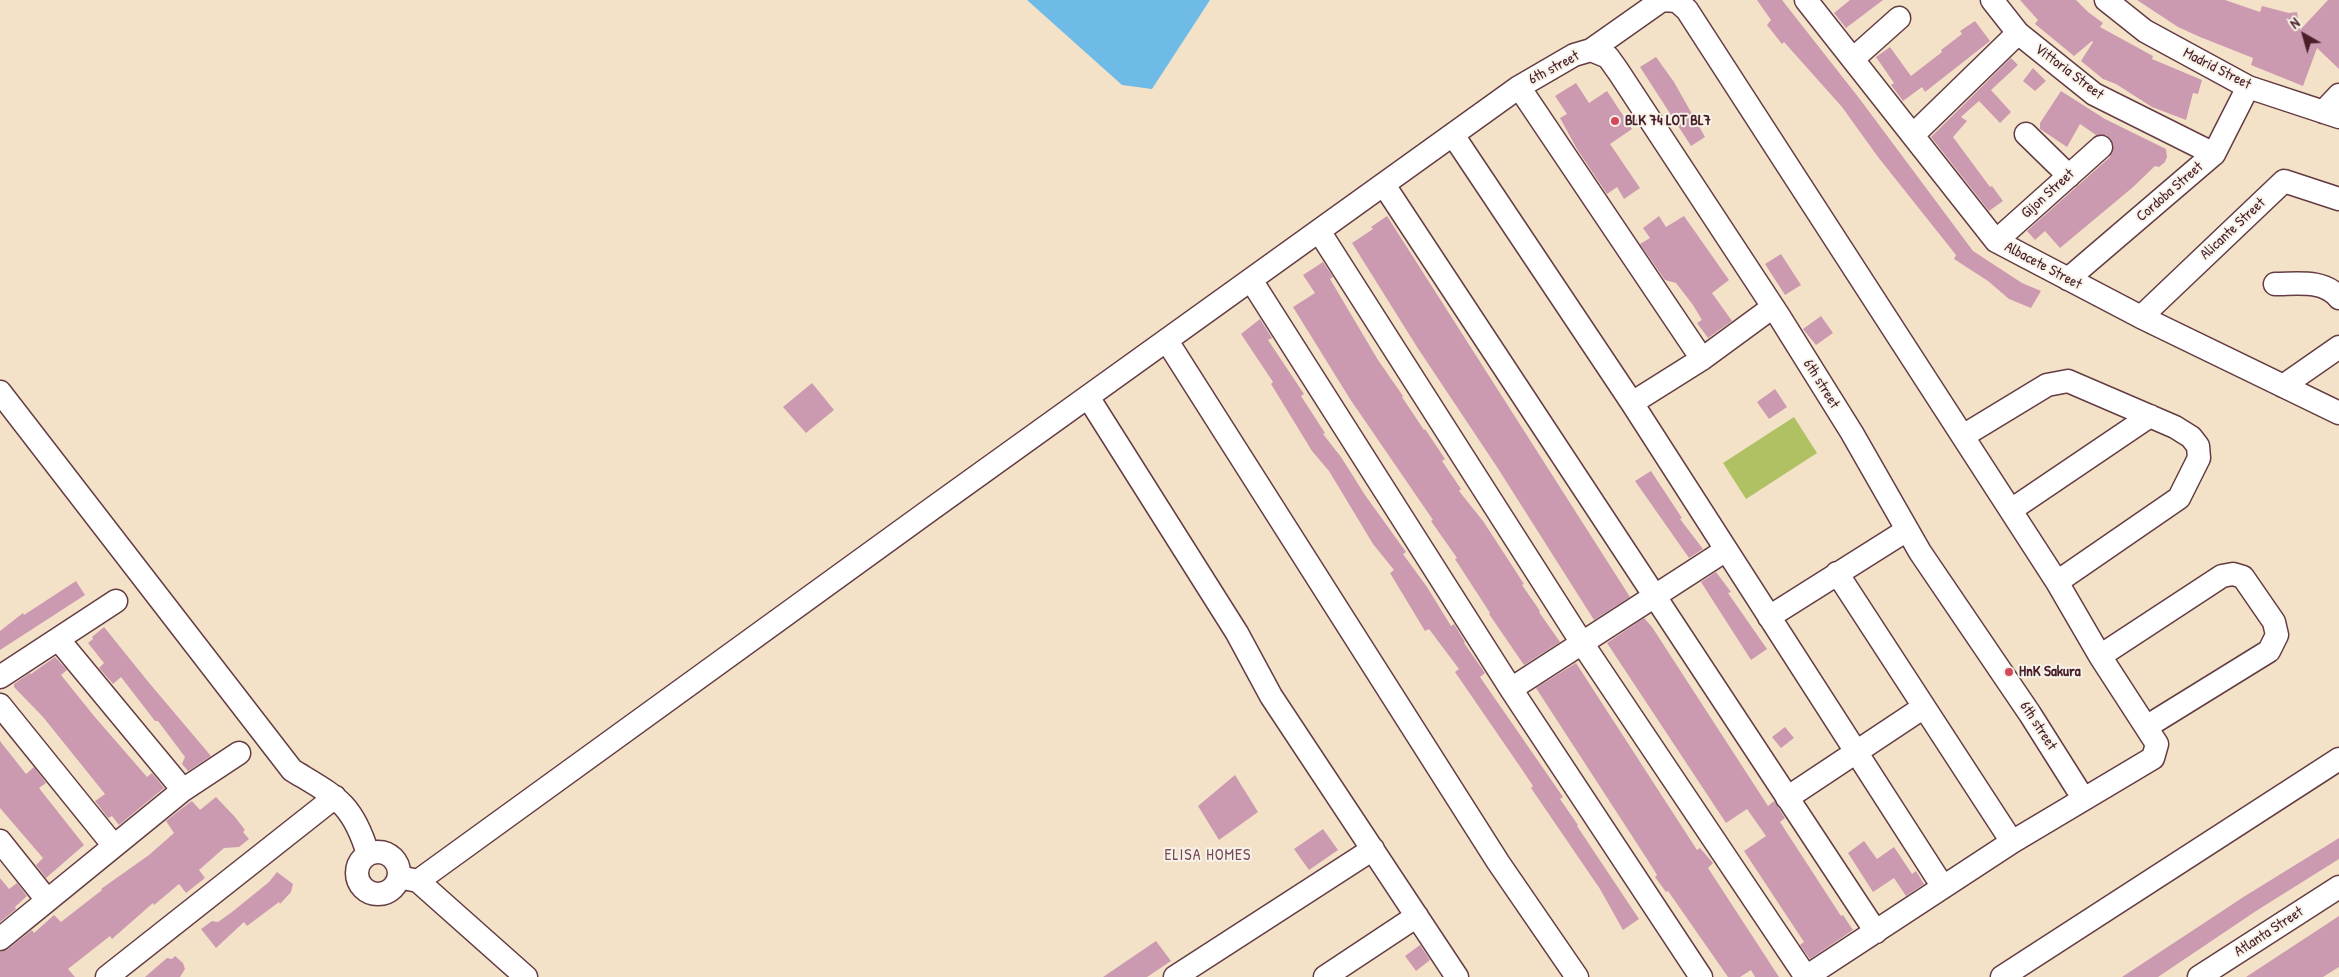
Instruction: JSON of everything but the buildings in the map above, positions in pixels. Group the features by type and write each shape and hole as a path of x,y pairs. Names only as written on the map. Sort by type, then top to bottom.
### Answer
{"street":[{"path":"1319,231 1582,643 1806,977 2012,842 2153,758 2157,744 2100,656 2057,582 1687,10 1677,1 1662,0 1591,50"},
{"name":"Albacete Street","path":"1806,0 1996,241 2141,317 2339,413"},
{"name":"Vittoria Street","path":"1992,0 2018,33 2094,94 2214,154"},
{"name":"Madrid Street","path":"2106,0 2145,31 2248,87 2331,115"},
{"path":"1853,59 1899,18"},
{"path":"1913,135 2018,33"},
{"name":"6th street","path":"408,879 1167,341 1519,87 1574,55 1591,50 1608,57 1618,71 1773,307 1852,433 1920,552 2030,714 2083,798"},
{"path":"1519,87 1702,359"},
{"name":"Cordoba Street","path":"2068,279 2214,154 2248,87"},
{"path":"2331,115 2339,95"},
{"path":"2026,134 2069,176"},
{"path":"1453,135 1632,403 1943,888"},
{"name":"Gijon Street","path":"1996,241 2101,147"},
{"name":"Alicante Street","path":"2141,317 2284,182 2339,199"},
{"path":"1384,185 1876,932"},
{"path":"1251,280 1511,689 1701,977"},
{"path":"2275,284 2314,284 2326,288 2339,298"},
{"path":"1632,403 1702,359 1773,307"},
{"path":"1167,341 1498,862 1577,977"},
{"path":"2283,386 2339,347"},
{"path":"1963,436 2047,386 2068,382 2175,427 2191,437 2198,446 2199,458 2179,498 2057,582"},
{"path":"1,394 292,770 335,796 347,808 356,821 368,854"},
{"path":"1088,396 1237,632 1271,696 1457,977"},
{"path":"2011,510 2150,416"},
{"path":"1769,617 1907,530"},
{"path":"1511,689 1726,550"},
{"path":"1837,573 2012,842"},
{"path":"2100,656 2222,576 2234,574 2243,577 2274,622 2277,635 2269,651 2146,727"},
{"path":"0,677 116,601"},
{"path":"58,639 183,790"},
{"path":"0,705 114,846"},
{"path":"1787,798 1924,707"},
{"path":"0,939 183,790 239,753"},
{"path":"2002,977 2339,759"},
{"path":"107,977 335,796"},
{"path":"0,841 47,900"},
{"path":"1175,977 1373,849"},
{"path":"408,879 397,883 387,892 372,894 360,885 357,872 358,864 368,854 374,852 388,854 408,879 526,977"},
{"name":"Atlanta Street","path":"2199,977 2339,887"},
{"path":"1325,977 1417,916"}],"green space":[{"path":"1794,417 1817,453 1746,499 1723,463"}],"water":[{"path":"1027,0 1210,0 1152,89 1122,85"}],"place":[{"name":"BLK 74 LOT BL7","path":"1615,121"},
{"name":"HnK Sakura","path":"2009,672"}],"district":[{"name":"ELISA HOMES","path":"1208,856"}]}
